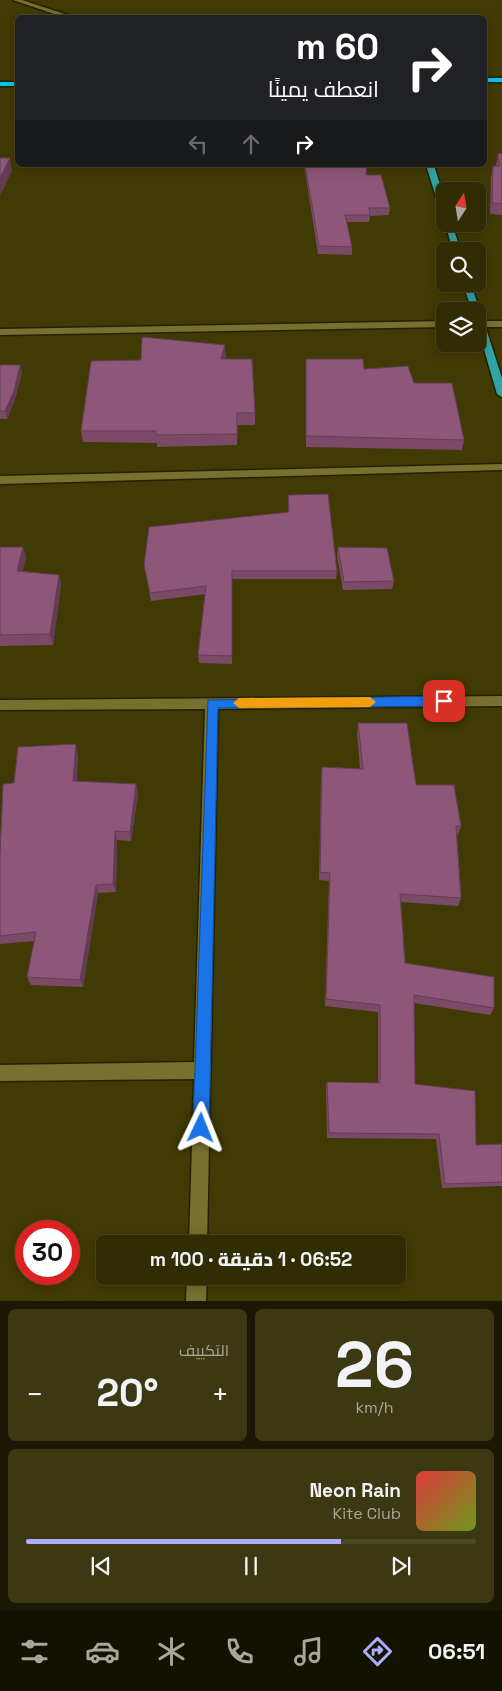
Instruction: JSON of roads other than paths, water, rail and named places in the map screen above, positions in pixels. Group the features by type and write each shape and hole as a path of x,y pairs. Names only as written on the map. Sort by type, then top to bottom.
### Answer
{"highway":[{"path":"487,80 502,80"},
{"path":"0,84 15,84"}],"main road":[{"path":"431,167 436,184"},
{"path":"486,345 502,394"}],"street":[{"path":"16,0 64,15"},
{"path":"486,322 502,324"},
{"path":"0,332 436,324"},
{"path":"0,480 502,467"},
{"path":"0,705 502,701"},
{"path":"198,1235 212,703"},
{"path":"0,1073 203,1070"},
{"path":"196,1301 197,1285"}]}
